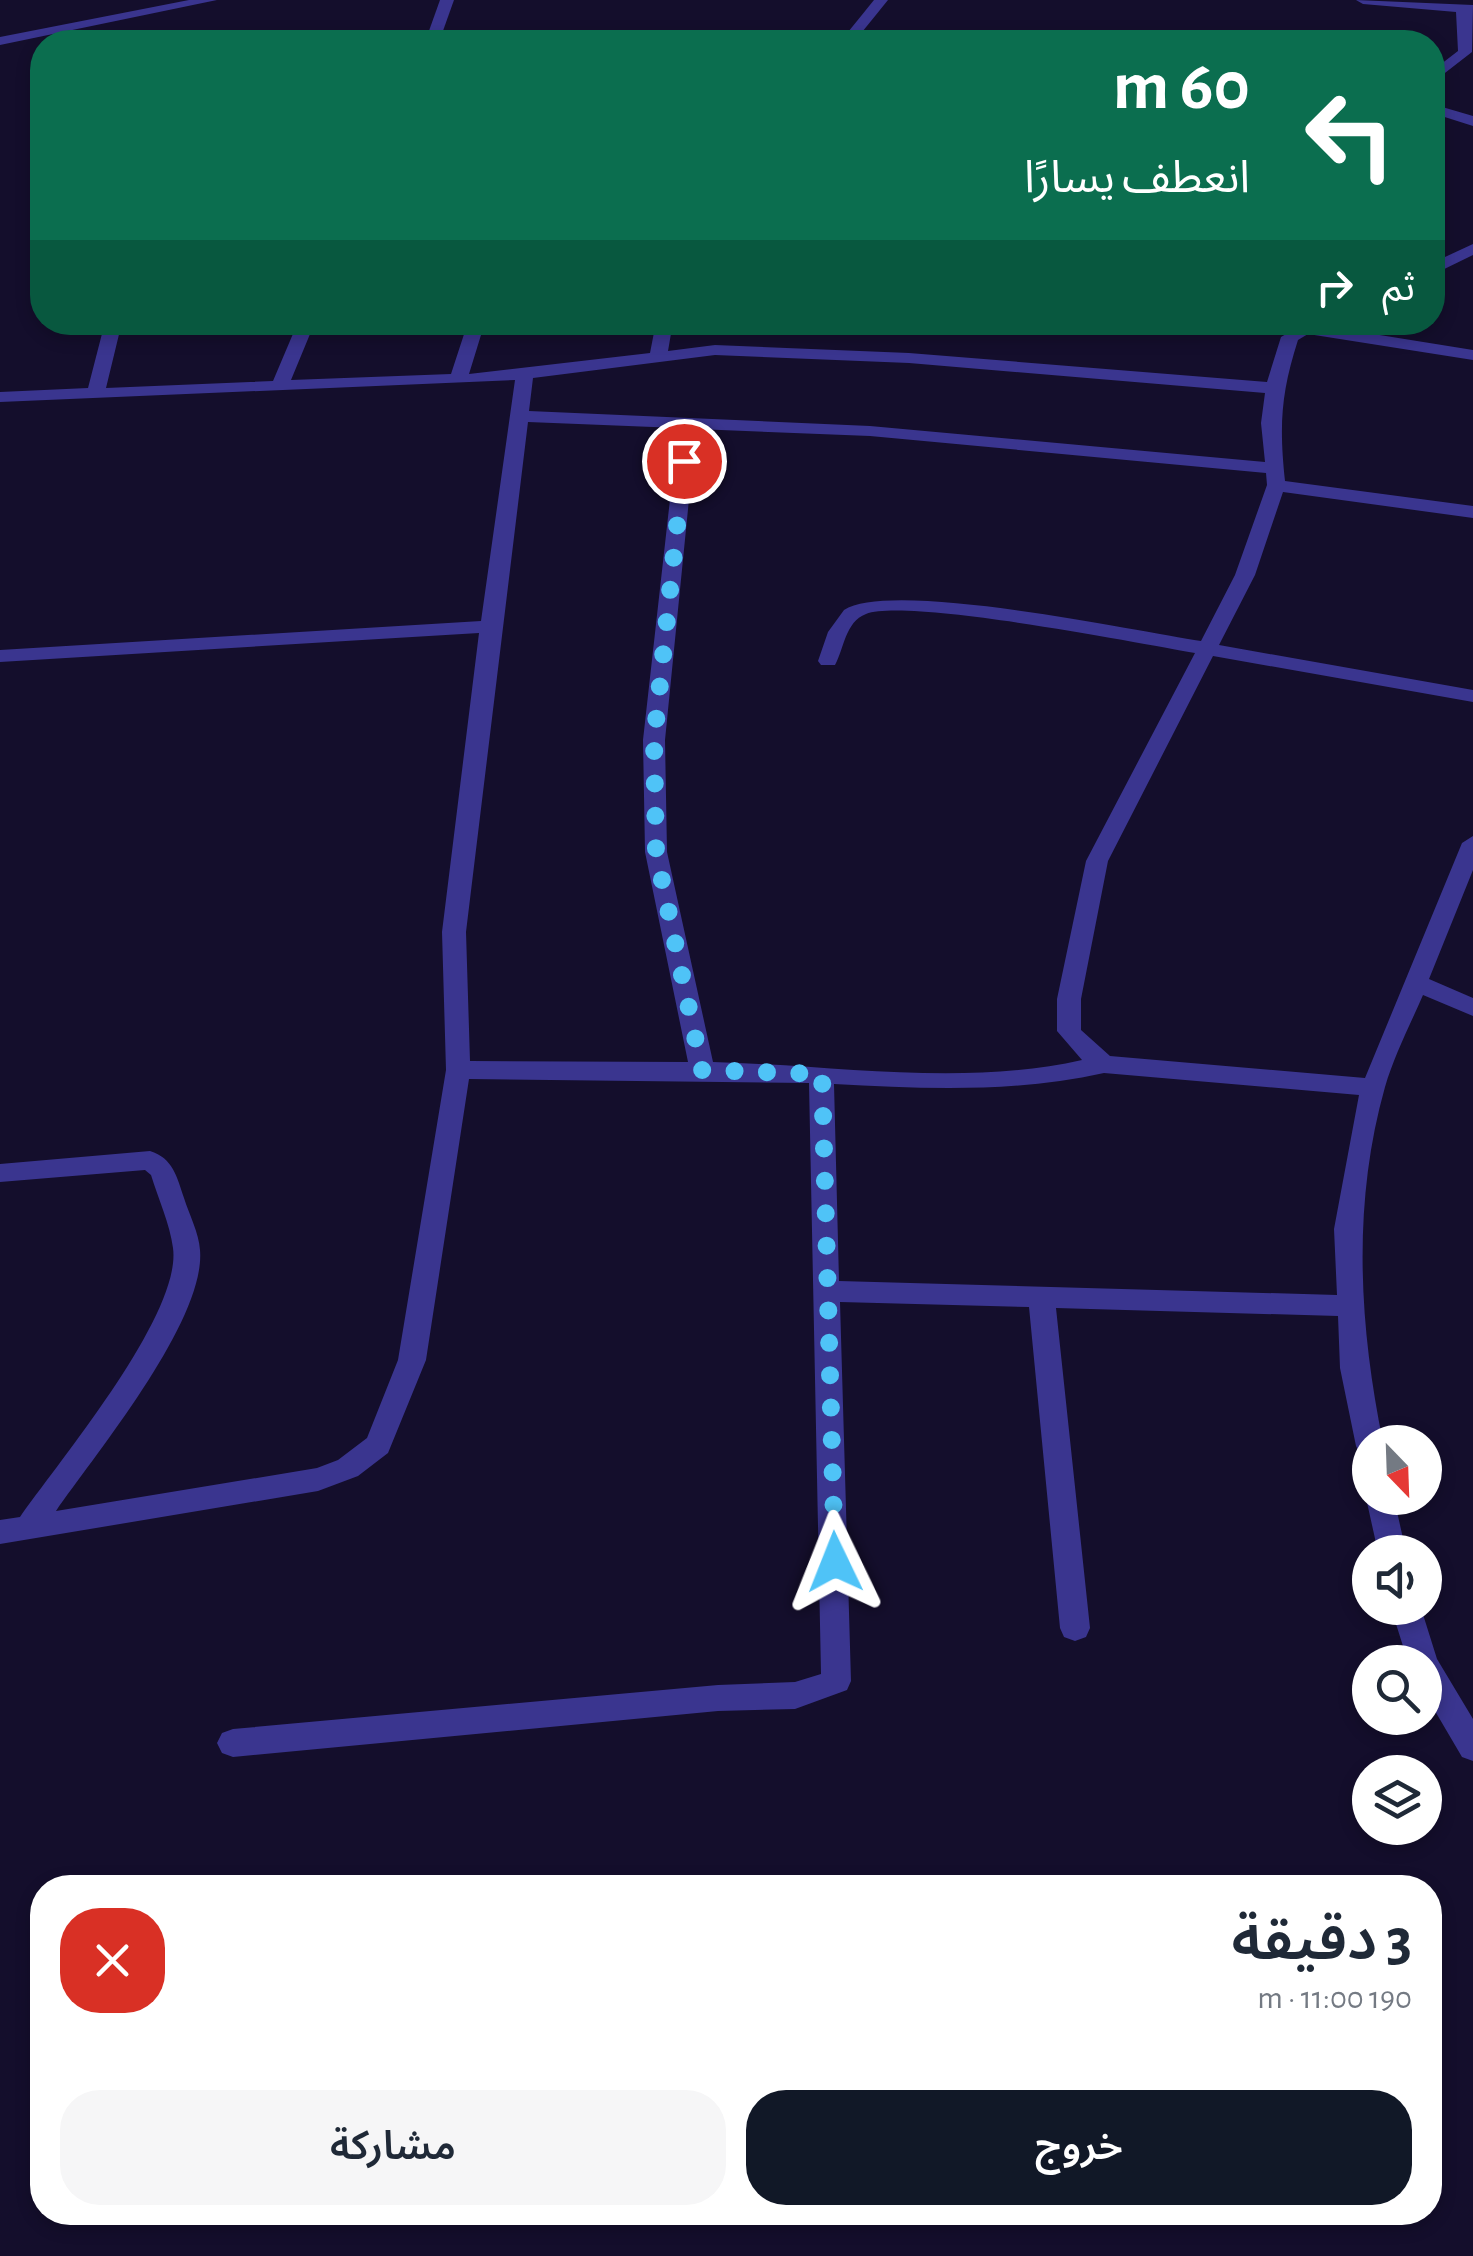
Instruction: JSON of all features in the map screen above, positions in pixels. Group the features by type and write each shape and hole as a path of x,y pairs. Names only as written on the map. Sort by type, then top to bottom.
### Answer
{"street":[{"path":"98,0 107,20"},
{"path":"58,30 210,0"},
{"path":"436,30 446,0"},
{"path":"857,30 881,0"},
{"path":"1363,0 1468,8 1466,52 1445,69"},
{"path":"0,42 30,36"},
{"path":"1445,112 1473,121"},
{"path":"1445,263 1473,249"},
{"path":"96,392 111,335"},
{"path":"280,384 302,335"},
{"path":"458,380 473,335"},
{"path":"658,355 662,335"},
{"path":"1104,1064 1069,1031 1069,998 1098,861 1244,575 1275,476 1270,434 1274,388 1292,335"},
{"path":"1363,335 1473,355"},
{"path":"0,397 458,380 715,350 822,353 1274,388"},
{"path":"0,1532 318,1479 348,1468 378,1445 392,1418 412,1360 458,1070 454,932 525,375"},
{"path":"519,416 1015,442 1275,476 1473,512"},
{"path":"688,422 654,740 656,852 702,1070"},
{"path":"828,661 847,617 859,608 877,606 959,611 1208,646 1473,696"},
{"path":"0,656 490,626"},
{"path":"1366,1425 1354,1368 1347,1229 1373,1087 1473,843"},
{"path":"1415,982 1473,1008"},
{"path":"458,1070 702,1070 1036,1078 1104,1064 1373,1087"},
{"path":"233,1742 510,1721 737,1696 783,1696 823,1690 831,1685 838,1674 822,1074"},
{"path":"0,1173 150,1160 162,1170 187,1250 180,1295 159,1340 30,1527"},
{"path":"828,1291 1352,1306"},
{"path":"1040,1296 1075,1628"},
{"path":"1442,1695 1473,1748"}],"route":[{"path":"684,461 654,740 656,852 702,1070 822,1074 835,1562"}]}
